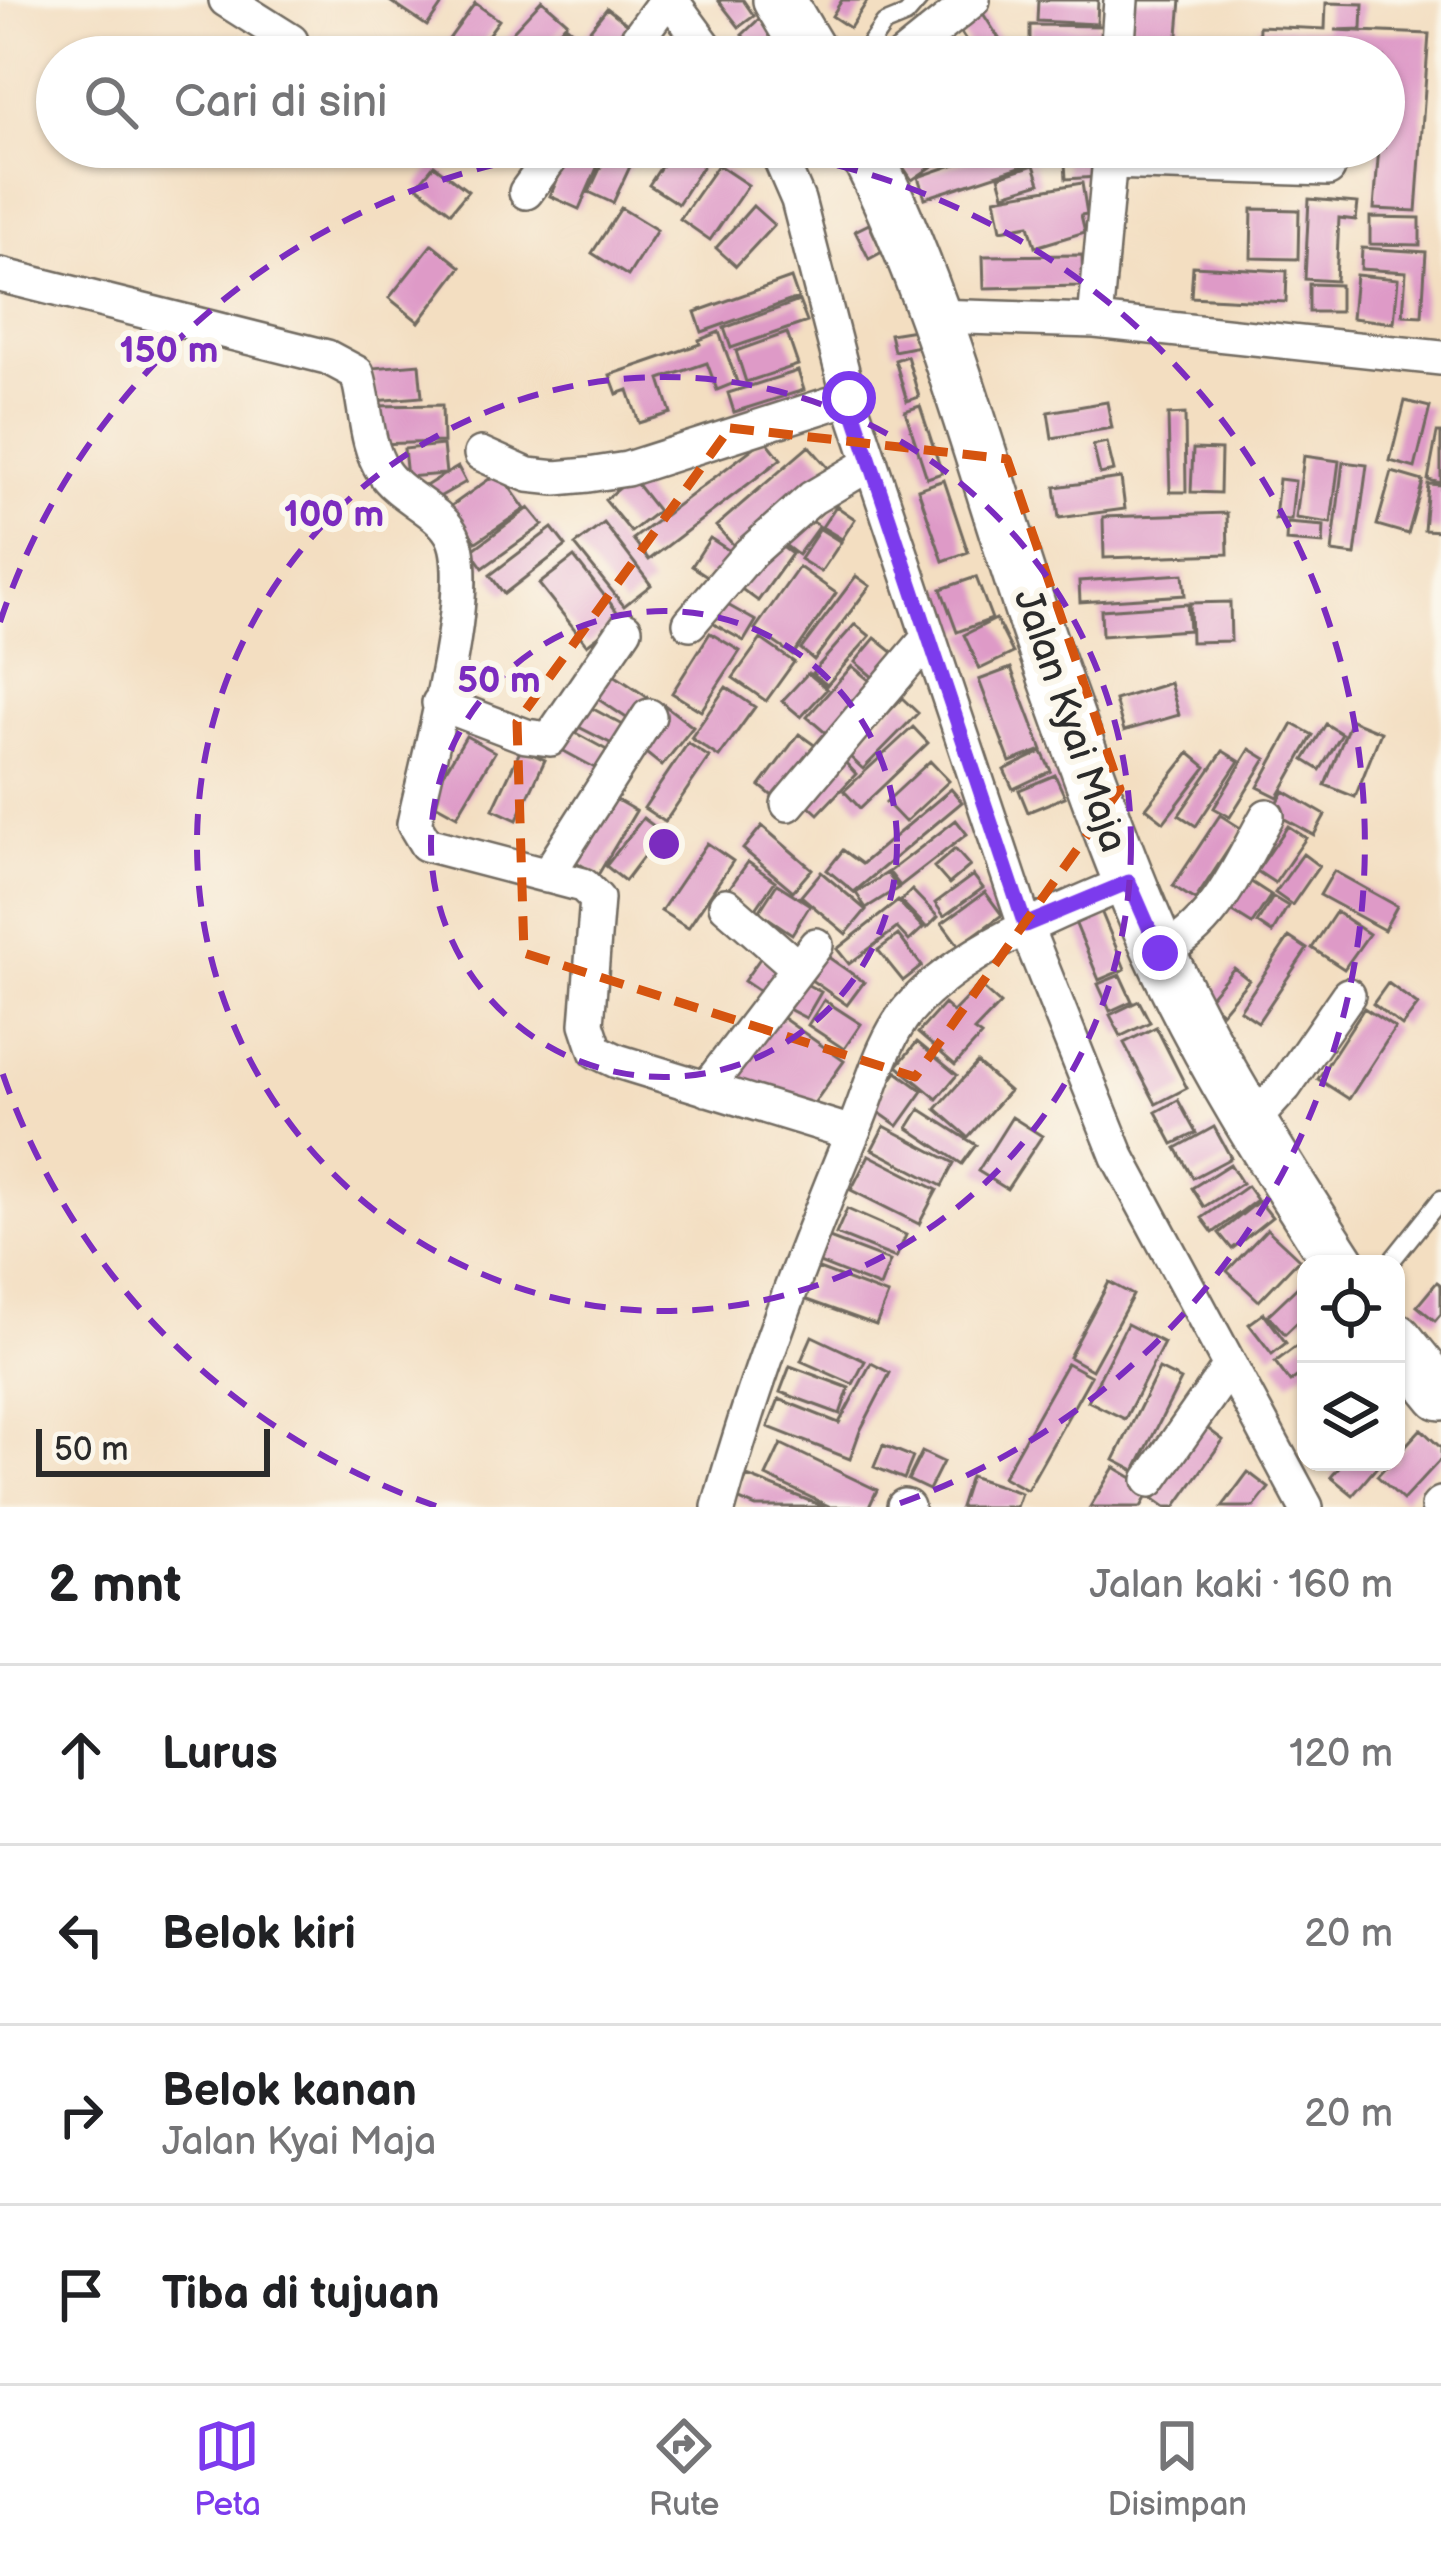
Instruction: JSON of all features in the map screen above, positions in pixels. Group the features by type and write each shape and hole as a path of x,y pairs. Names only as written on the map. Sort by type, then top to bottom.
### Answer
{"main road":[{"path":"778,0 799,36"},
{"name":"Jalan Kyai Maja","path":"874,168 933,316 1041,639 1129,882 1160,953 1249,1125 1334,1255"},
{"path":"1405,1350 1441,1394"}],"street":[{"path":"226,0 283,36"},
{"path":"640,36 668,0 696,36"},
{"path":"929,36 974,0"},
{"path":"1118,36 1121,0"},
{"path":"526,192 544,168"},
{"path":"783,168 810,241 849,398 929,637 1046,917 1118,1157 1306,1507"},
{"path":"1094,321 1109,168"},
{"path":"1313,168 1328,169"},
{"path":"0,275 327,357 357,373 368,435 383,472 451,533 461,568 458,610 414,824 426,844 584,885 597,899 586,1024 596,1052 852,1133"},
{"path":"933,316 1094,321 1441,358"},
{"path":"482,454 528,475 588,476 627,469 849,398"},
{"path":"690,623 749,554 812,498 871,463"},
{"path":"439,703 526,736 550,739 625,629"},
{"path":"788,804 929,637"},
{"path":"547,876 649,716"},
{"path":"1160,953 1188,939 1214,910 1267,815"},
{"path":"718,1507 739,1435 852,1133 884,1053 908,1010 943,980 1046,917 1129,882"},
{"path":"706,1089 807,957 726,905"},
{"path":"1249,1125 1285,1086 1348,995"},
{"path":"1150,1480 1229,1366"}],"lane":[{"path":"876,36 884,24 907,15 919,0"},
{"path":"1396,1255 1441,1199"}],"highlighted area":[{"path":"730,428 1007,459 1120,789 915,1077 524,953 517,722"}],"building":[{"path":"388,0 445,0 427,26"},
{"path":"542,0 567,22 555,36 509,36"},
{"path":"718,0 743,0 754,16 739,27"},
{"path":"842,0 868,0 850,28 832,16"},
{"path":"1038,0 1098,0 1097,24 1037,21"},
{"path":"1133,0 1181,0 1178,36 1130,36"},
{"path":"475,3 499,20 487,36 451,36"},
{"path":"1326,3 1363,4 1362,29 1335,30 1429,34 1416,211 1374,209 1377,168 1405,168 1405,36 1259,36 1259,26 1325,29"},
{"path":"607,8 632,28 626,36 585,36"},
{"path":"982,12 997,36 963,36 958,28"},
{"path":"759,19 775,36 743,36"},
{"path":"1030,25 1104,26 1104,36 1030,36"},
{"path":"567,26 579,36 559,36"},
{"path":"432,168 438,168 468,191 451,212 417,186"},
{"path":"563,168 597,168 579,209 550,196"},
{"path":"600,168 629,168 613,203 589,192"},
{"path":"660,168 701,168 678,204 649,185"},
{"path":"716,168 748,185 710,240 680,219"},
{"path":"904,168 930,168 912,180"},
{"path":"944,168 1017,168 925,198 918,177"},
{"path":"1035,168 1040,183 1004,194 999,176"},
{"path":"1065,168 1096,168 1097,177 1066,179"},
{"path":"1082,183 1085,232 1035,247 1029,225 1001,230 995,198"},
{"path":"1309,199 1358,203 1356,220 1339,218 1336,281 1305,279"},
{"path":"753,206 774,225 736,266 716,248"},
{"path":"621,208 657,230 628,276 592,253"},
{"path":"1252,209 1299,210 1298,259 1251,258"},
{"path":"1370,217 1420,218 1420,245 1370,244"},
{"path":"869,224 882,252 869,259 855,231"},
{"path":"432,244 461,267 419,322 389,298"},
{"path":"1362,248 1426,252 1422,316 1403,315 1406,272 1361,269"},
{"path":"1082,255 1083,286 984,288 983,256"},
{"path":"1193,266 1287,271 1286,302 1191,297"},
{"path":"1356,275 1398,279 1394,323 1352,318"},
{"path":"791,278 798,298 702,332 695,312"},
{"path":"1309,284 1340,285 1340,312 1309,312"},
{"path":"799,301 807,322 731,348 724,328"},
{"path":"915,330 919,346 894,351 890,334"},
{"path":"719,332 737,382 717,390 707,363 660,379 671,413 639,423 628,390 617,394 610,375 700,344 699,340"},
{"path":"787,333 798,365 746,382 736,351"},
{"path":"907,356 919,397 907,401 895,360"},
{"path":"419,364 422,397 375,401 372,368"},
{"path":"798,371 804,390 734,412 728,393"},
{"path":"1405,401 1430,407 1415,468 1390,461"},
{"path":"1107,402 1112,428 1052,438 1048,412"},
{"path":"442,405 443,442 374,444 373,406"},
{"path":"920,406 942,473 927,478 905,411"},
{"path":"1185,414 1186,492 1170,492 1168,415"},
{"path":"1437,433 1441,433 1441,483 1428,480"},
{"path":"765,439 781,459 649,560 633,539"},
{"path":"1107,442 1114,471 1100,474 1093,445"},
{"path":"443,445 446,474 458,467 466,482 432,501 424,487 445,474 407,477 404,449"},
{"path":"809,446 832,472 740,552 716,526"},
{"path":"1193,449 1221,450 1220,493 1191,492"},
{"path":"1304,456 1339,461 1331,523 1296,518"},
{"path":"1343,462 1367,465 1355,555 1332,552"},
{"path":"499,472 525,509 476,542 451,506"},
{"path":"1392,472 1423,481 1408,534 1377,525"},
{"path":"632,478 658,511 631,532 605,500"},
{"path":"1121,478 1125,509 1059,518 1055,487"},
{"path":"1279,479 1295,481 1291,520 1275,519"},
{"path":"944,480 968,552 943,561 918,489"},
{"path":"1428,484 1441,485 1441,531 1424,530"},
{"path":"836,506 855,519 842,539 822,527"},
{"path":"529,508 543,525 483,568 471,551"},
{"path":"799,512 819,526 798,555 778,540"},
{"path":"1227,513 1228,554 1104,558 1103,517"},
{"path":"604,523 651,585 624,606 575,545"},
{"path":"1287,523 1324,526 1323,544 1286,541"},
{"path":"552,528 566,546 504,594 490,575"},
{"path":"820,529 841,542 821,572 800,559"},
{"path":"710,538 739,557 721,585 692,566"},
{"path":"774,541 792,554 758,601 740,588"},
{"path":"574,557 622,618 587,645 539,584"},
{"path":"799,567 836,593 793,655 755,629"},
{"path":"1183,574 1185,595 1080,602 1079,581"},
{"path":"856,576 870,586 814,660 801,649"},
{"path":"976,577 992,619 957,632 941,589"},
{"path":"1230,602 1231,641 1191,642 1190,603"},
{"path":"724,603 756,621 744,641 712,623"},
{"path":"1187,604 1189,630 1102,636 1101,610"},
{"path":"996,619 1013,653 980,669 964,635"},
{"path":"855,624 870,636 827,685 812,673"},
{"path":"710,633 740,651 701,711 672,693"},
{"path":"875,638 895,654 875,679 855,662"},
{"path":"761,639 794,662 766,701 733,678"},
{"path":"852,666 875,685 829,736 807,717"},
{"path":"1011,668 1042,750 1010,762 979,680"},
{"path":"608,671 647,697 631,721 592,695"},
{"path":"808,673 827,689 801,717 782,701"},
{"path":"1170,683 1179,715 1124,731 1115,700"},
{"path":"726,687 755,707 719,757 691,738"},
{"path":"902,698 918,713 863,769 848,755"},
{"path":"584,704 625,726 614,745 573,724"},
{"path":"663,704 693,727 662,766 632,742"},
{"path":"1351,720 1381,732 1355,797 1325,785"},
{"path":"1293,724 1313,735 1278,797 1258,787"},
{"path":"1326,724 1342,734 1320,770 1304,760"},
{"path":"913,727 928,743 860,808 844,791"},
{"path":"570,730 616,755 606,774 560,749"},
{"path":"799,734 820,749 780,802 760,786"},
{"path":"466,736 495,752 457,816 428,800"},
{"path":"688,743 709,757 665,822 644,808"},
{"path":"521,749 545,760 517,820 493,809"},
{"path":"1250,749 1266,759 1230,817 1214,808"},
{"path":"1223,751 1239,761 1196,826 1179,815"},
{"path":"1042,752 1051,771 1013,789 1004,770"},
{"path":"1189,753 1206,767 1164,822 1146,808"},
{"path":"844,761 856,774 818,814 805,802"},
{"path":"930,761 949,781 905,822 886,802"},
{"path":"1055,775 1065,797 1028,812 1019,790"},
{"path":"951,789 962,802 854,892 827,870 843,850 862,864"},
{"path":"1284,791 1325,815 1314,835 1272,812"},
{"path":"603,792 636,811 598,875 566,856"},
{"path":"1220,815 1242,829 1195,900 1173,886"},
{"path":"643,818 662,832 625,881 606,866"},
{"path":"956,820 967,834 900,886 889,872"},
{"path":"762,826 812,869 793,891 743,849"},
{"path":"1288,826 1306,838 1275,883 1257,871"},
{"path":"707,843 733,861 688,928 661,911"},
{"path":"955,849 970,866 949,884 934,867"},
{"path":"1303,854 1319,866 1292,905 1275,893"},
{"path":"748,862 775,881 756,909 728,890"},
{"path":"1334,871 1397,906 1384,930 1320,895"},
{"path":"821,872 866,910 846,934 801,896"},
{"path":"887,873 898,888 866,908 856,893"},
{"path":"1239,874 1271,895 1252,924 1220,904"},
{"path":"973,875 983,888 944,916 935,903"},
{"path":"777,884 810,905 792,934 759,912"},
{"path":"912,890 938,917 927,928 901,901"},
{"path":"985,892 1002,915 959,946 942,923"},
{"path":"1273,897 1288,906 1272,933 1257,923"},
{"path":"898,901 923,928 909,941 897,928 849,964 837,949"},
{"path":"1101,911 1125,969 1099,980 1075,922"},
{"path":"1336,912 1369,934 1344,969 1312,948"},
{"path":"898,935 922,966 903,981 878,950"},
{"path":"1289,937 1307,949 1258,1022 1240,1010"},
{"path":"818,950 864,982 847,1005 801,973"},
{"path":"761,957 782,972 766,996 744,981"},
{"path":"1234,968 1249,980 1222,1012 1207,1000"},
{"path":"1120,975 1132,1001 1110,1011 1098,984"},
{"path":"793,977 821,992 806,1018 779,1004"},
{"path":"1388,983 1418,1005 1402,1026 1373,1004"},
{"path":"979,985 1000,1004 974,1031 981,1036 955,1065 918,1033 944,1004 953,1012"},
{"path":"824,1000 861,1024 844,1049 808,1025"},
{"path":"1139,1001 1150,1022 1121,1036 1110,1015"},
{"path":"1364,1008 1395,1028 1349,1099 1318,1079"},
{"path":"773,1011 844,1061 810,1109 719,1076"},
{"path":"1156,1027 1187,1088 1156,1104 1124,1043"},
{"path":"917,1042 957,1075 937,1099 897,1066"},
{"path":"977,1063 1009,1091 968,1137 936,1109"},
{"path":"897,1072 923,1091 898,1126 871,1107"},
{"path":"1178,1100 1196,1133 1173,1144 1156,1112"},
{"path":"920,1109 976,1145 962,1164 908,1128"},
{"path":"1012,1117 1042,1136 1007,1189 978,1171"},
{"path":"884,1126 954,1163 942,1186 872,1149"},
{"path":"1214,1127 1231,1158 1193,1178 1176,1148"},
{"path":"869,1155 937,1190 919,1224 851,1190"},
{"path":"1230,1164 1242,1183 1204,1207 1192,1188"},
{"path":"1247,1186 1257,1200 1213,1233 1202,1218"},
{"path":"1259,1201 1272,1217 1232,1249 1219,1233"},
{"path":"847,1209 906,1235 896,1258 836,1234"},
{"path":"1267,1229 1297,1257 1259,1301 1227,1271"},
{"path":"824,1236 890,1261 880,1287 814,1261"},
{"path":"816,1268 888,1295 876,1325 804,1299"},
{"path":"1109,1282 1133,1295 1092,1370 1069,1357"},
{"path":"1437,1282 1441,1314 1435,1321 1417,1306"},
{"path":"1297,1288 1297,1323 1285,1334 1268,1315"},
{"path":"1264,1313 1286,1343 1272,1354 1249,1324"},
{"path":"1127,1324 1164,1343 1125,1419 1088,1401"},
{"path":"812,1336 865,1361 853,1384 801,1361"},
{"path":"1297,1346 1297,1377 1290,1382 1275,1362"},
{"path":"871,1363 890,1373 850,1459 768,1427 779,1399 839,1423"},
{"path":"1067,1363 1091,1376 1027,1490 1003,1477"},
{"path":"790,1366 849,1388 840,1414 780,1392"},
{"path":"1159,1369 1181,1380 1135,1471 1114,1460"},
{"path":"1203,1425 1223,1440 1175,1507 1165,1507 1151,1497"},
{"path":"1421,1429 1441,1448 1441,1459 1403,1500 1377,1476 1382,1471 1405,1471 1405,1446"},
{"path":"781,1444 877,1490 869,1507 831,1507 766,1476"},
{"path":"883,1445 913,1457 904,1479 874,1467"},
{"path":"922,1452 943,1462 929,1490 908,1480"},
{"path":"1114,1467 1151,1489 1141,1507 1090,1507"},
{"path":"1336,1471 1373,1471 1353,1495 1331,1477"},
{"path":"1248,1472 1269,1488 1254,1507 1222,1507"},
{"path":"747,1476 825,1507 756,1507 737,1499"},
{"path":"970,1476 1021,1493 1016,1507 960,1507"}],"route":[{"path":"849,398 1025,925 1129,882 1160,953"}]}
